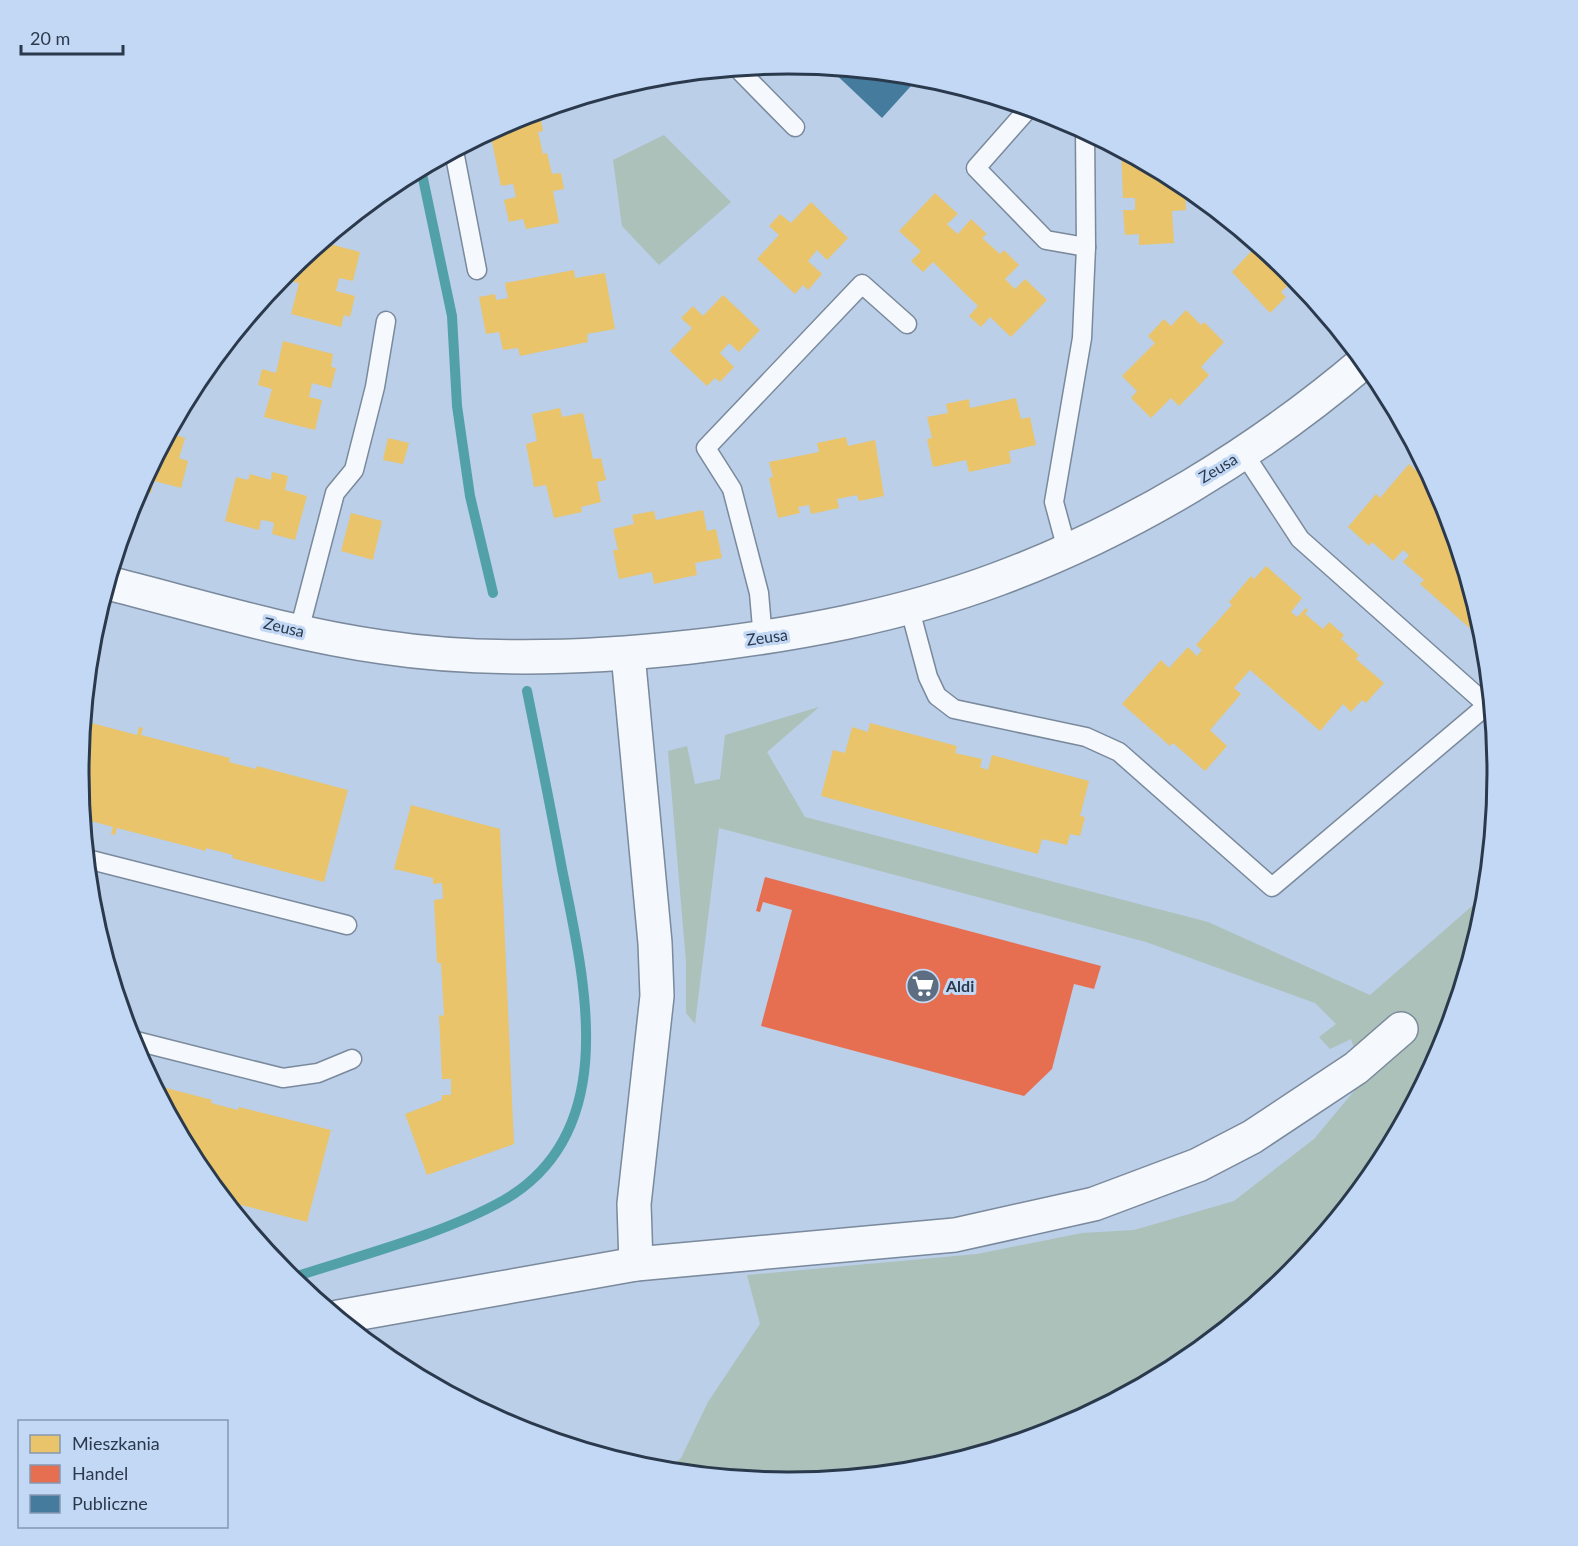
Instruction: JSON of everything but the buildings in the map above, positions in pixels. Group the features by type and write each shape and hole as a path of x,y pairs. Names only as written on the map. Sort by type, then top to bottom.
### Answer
{"street":[{"name":"Zeusa","path":"115,585 299,631 384,648 491,655 628,654 763,639 814,630 909,606 996,580 1067,550 1154,507 1243,452 1331,390 1358,367"},
{"path":"628,654 655,943 657,996 634,1204 636,1264"},
{"path":"348,1315 636,1264 955,1235 1094,1204 1198,1165 1252,1137 1356,1068 1401,1029"}],"lane":[{"path":"744,75 795,126"},
{"path":"1023,114 976,168 1046,240 1086,247"},
{"path":"1067,550 1054,502 1082,338 1086,247 1085,140"},
{"path":"455,159 477,270"},
{"path":"763,639 759,593 732,489 706,448 862,284 907,324"},
{"path":"299,631 335,493 354,470 375,387 386,321"},
{"path":"1243,452 1300,539 1485,699"},
{"path":"909,606 928,676 937,696 954,709 1086,737 1119,752 1272,886 1485,706"},
{"path":"95,861 347,925"},
{"path":"144,1043 283,1078 318,1073 352,1059"}],"green space":[{"path":"664,135 731,202 659,265 622,226 613,160"},
{"path":"819,707 767,752 805,817 1208,922 1370,995 1476,902 1465,954 1435,1041 1395,1123 1371,1162 1344,1199 1284,1268 1215,1328 1178,1355 1139,1379 1057,1419 970,1449 880,1467 789,1472 743,1471 675,1463 681,1458 708,1402 760,1324 747,1275 977,1254 1082,1233 1134,1230 1234,1201 1314,1139 1364,1079 1351,1039 1330,1049 1319,1037 1336,1024 1315,1003 1146,942 719,828 695,1024 686,1013 686,962 668,751 687,746 695,784 720,779 725,735"}],"waterway":[{"path":"423,177 452,316 457,406 470,496 493,593"},
{"path":"301,1275 428,1234 504,1200 542,1170 566,1135 580,1094 586,1050 585,1004 571,912 527,691"}],"place":[{"name":"Aldi","path":"923,986"}]}
